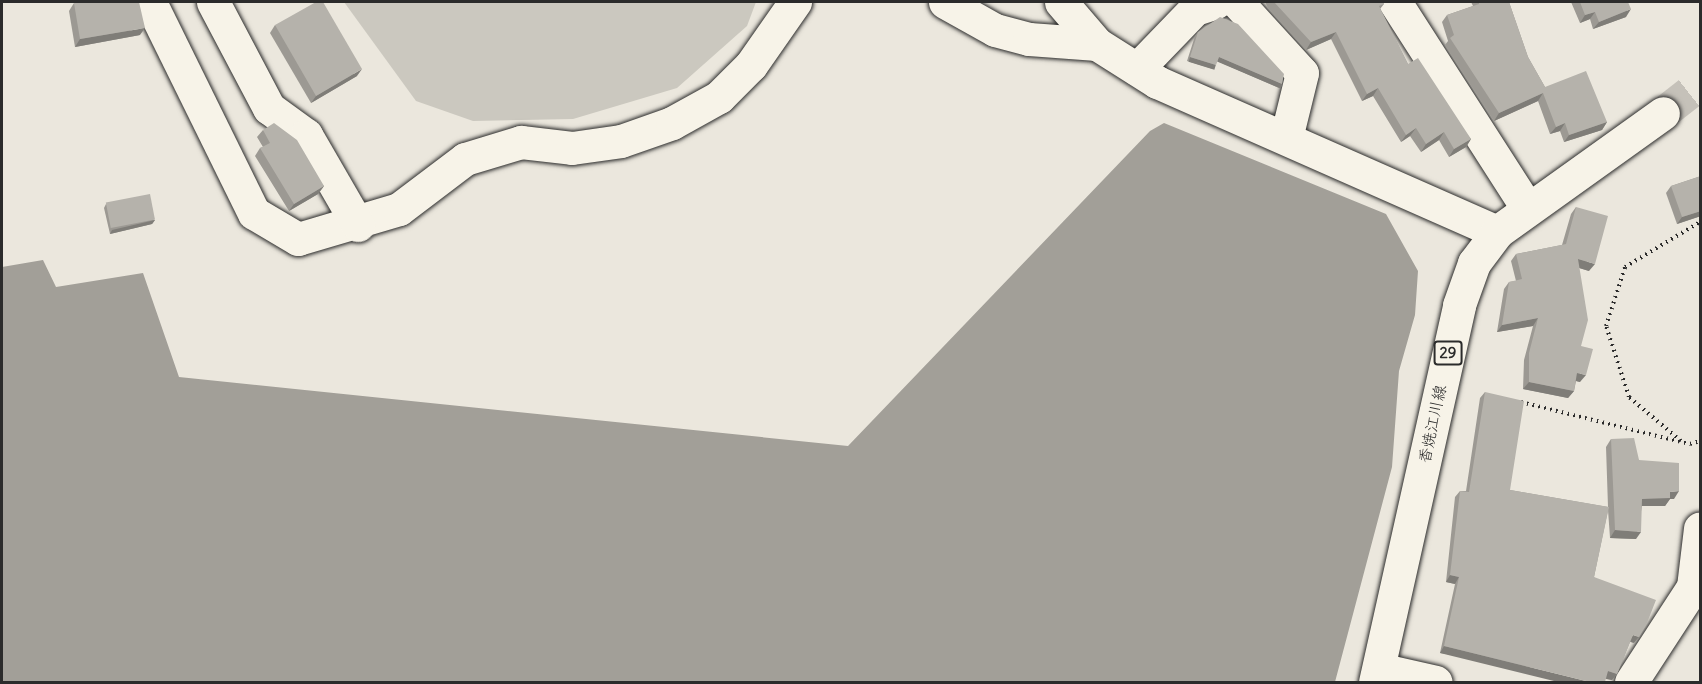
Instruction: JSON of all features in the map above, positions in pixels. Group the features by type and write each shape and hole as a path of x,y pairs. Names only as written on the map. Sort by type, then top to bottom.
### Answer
{"street":[{"path":"150,2 254,213 298,239 358,225 399,209 465,159 521,142 572,148 621,141 672,123 719,97 795,2"},
{"path":"213,2 269,108 306,135 358,225"},
{"path":"945,2 995,30 1029,39 1097,44"},
{"path":"1061,2 1097,44 1137,69 1497,232"},
{"path":"1395,2 1528,209"},
{"path":"1137,69 1195,9 1238,3 1302,73 1286,138"},
{"name":"香焼江川線","path":"1377,676 1459,305 1474,263 1497,232 1663,113"},
{"path":"1631,682 1693,587 1701,528"},
{"path":"1377,676 1436,682"}],"path":[{"path":"1681,441 1629,397 1606,326 1625,267 1701,222"},
{"path":"1511,399 1681,441 1701,441"}],"shaded area":[{"path":"344,2 756,2 747,26 677,88 573,119 473,121 416,101"},
{"path":"1164,123 1386,214 1418,271 1415,315 1399,371 1392,467 1335,682 2,682 2,267 43,260 56,287 143,273 179,377 848,446 1150,131"}],"building":[{"path":"139,2 145,28 80,39 74,3"},
{"path":"316,2 323,2 362,69 316,96 275,25"},
{"path":"1274,2 1384,2 1379,6 1408,64 1418,58 1471,139 1454,149 1444,132 1426,144 1416,128 1406,135 1378,88 1367,94 1336,32 1311,42"},
{"path":"1479,2 1509,2 1528,57 1545,87 1586,71 1607,122 1569,135 1565,123 1556,127 1543,93 1499,113 1450,38 1454,35 1447,15 1479,4"},
{"path":"1580,2 1628,2 1631,9 1599,22 1595,12 1585,15"},
{"path":"1220,17 1238,24 1284,74 1282,84 1219,57 1216,65 1190,57 1198,32"},
{"path":"274,123 297,140 324,186 294,204 260,148 270,143 263,130"},
{"path":"1701,176 1701,211 1682,217 1671,186"},
{"path":"150,194 155,220 111,228 106,203"},
{"path":"1576,207 1608,216 1595,264 1578,259 1588,320 1581,346 1593,349 1586,375 1577,373 1574,391 1529,382 1529,353 1538,318 1502,325 1509,282 1522,279 1516,254 1566,244"},
{"path":"1485,392 1524,401 1510,490 1609,507 1594,577 1656,600 1639,637 1633,635 1617,674 1608,671 1605,682 1590,682 1444,646 1459,577 1450,575 1460,491 1469,492"},
{"path":"1634,438 1639,460 1679,463 1679,491 1670,492 1670,498 1642,499 1641,532 1615,530 1611,439"}],"tunnel":[{"path":"1663,113 1700,84"}]}
